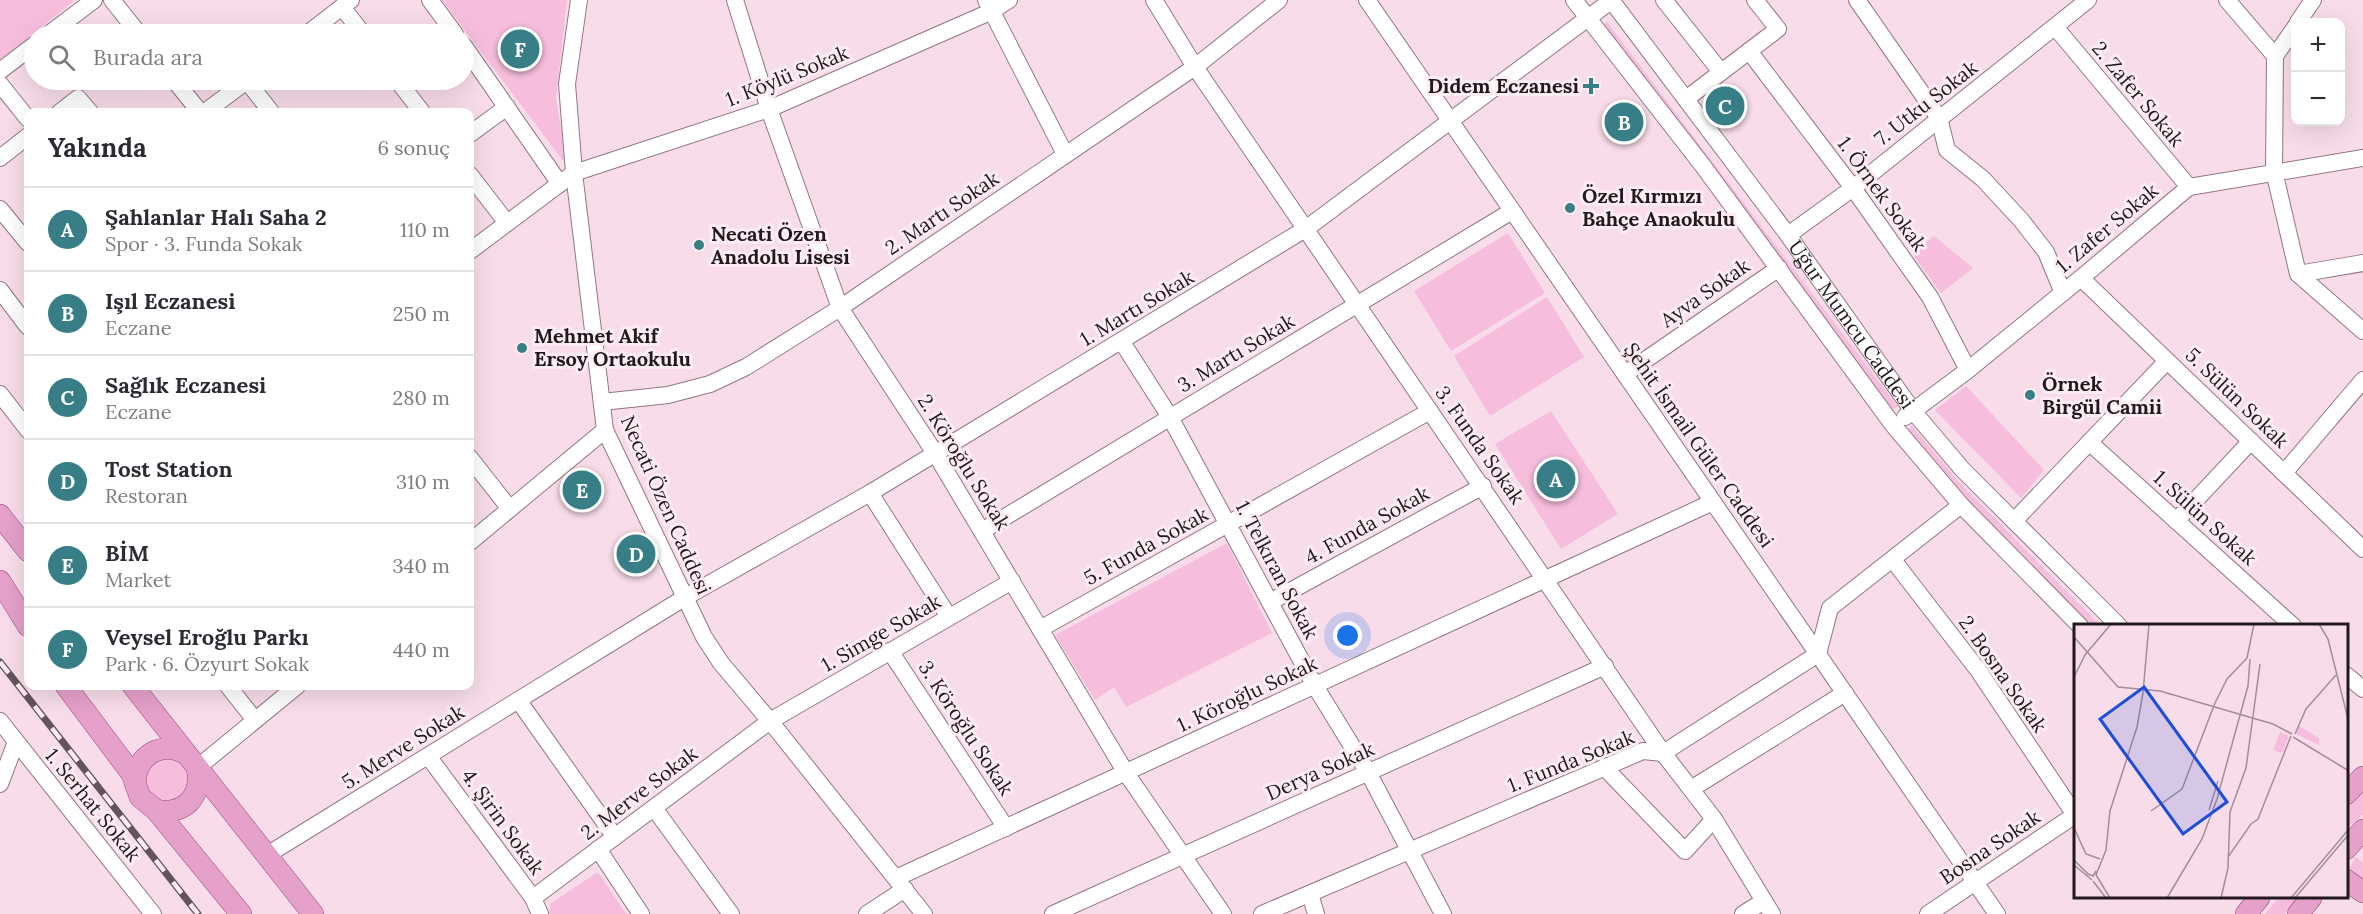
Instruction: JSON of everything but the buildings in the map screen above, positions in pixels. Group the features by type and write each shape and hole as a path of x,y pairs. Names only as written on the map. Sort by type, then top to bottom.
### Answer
{"main road":[{"path":"0,515 24,546"},
{"path":"0,581 24,620"},
{"path":"69,690 132,774 140,797 156,810 241,914"},
{"path":"136,690 313,914"},
{"path":"135,783 137,768 152,752 165,748 192,761"},
{"path":"156,810 174,811 190,802 198,786 192,761"},
{"path":"2348,792 2363,777"},
{"path":"2348,881 2363,892"},
{"path":"2246,914 2257,899"},
{"path":"2298,914 2309,899"}],"street":[{"path":"62,24 94,0"},
{"path":"112,0 131,24"},
{"path":"430,0 448,24"},
{"name":"Necati Özen Caddesi","path":"579,0 567,84 574,173 605,430 684,598 704,637 721,663 771,721 924,914"},
{"name":"2. Köroğlu Sokak","path":"735,0 769,109 840,309 935,453 1126,773 1223,914"},
{"name":"1. Köylü Sokak","path":"474,248 574,173 769,109 988,6 1009,0"},
{"name":"3. Funda Sokak","path":"1154,0 1195,67 1359,303 1663,753 1714,819 1768,908"},
{"name":"2. Martı Sokak","path":"602,402 668,395 710,384 746,367 840,309 1195,67 1279,0"},
{"name":"Şehit İsmail Güler Caddesi","path":"1367,0 1997,914"},
{"name":"Uğur Mumcu Caddesi","path":"1574,0 1779,268 1893,425 1960,505 2078,624"},
{"name":"1. Martı Sokak","path":"684,598 870,493 1307,228 1612,0"},
{"name":"Uğur Mumcu Caddesi","path":"1612,0 1788,236 1913,411 1962,469 2117,624"},
{"path":"1665,0 1721,72"},
{"path":"1686,99 1778,29 1755,0"},
{"path":"1857,0 1939,118 1947,150 1983,179 2021,220 2046,252 2063,293"},
{"name":"7. Utku Sokak","path":"1788,236 1853,188 2056,28 2088,0"},
{"path":"2227,0 2275,56"},
{"path":"2301,18 2313,0"},
{"path":"320,24 346,4 357,24"},
{"path":"988,6 1065,154"},
{"name":"2. Zafer Sokak","path":"2056,28 2189,187"},
{"path":"2291,32 2275,56 2274,171 2298,274 2363,331"},
{"name":"1. Örnek Sokak","path":"1749,51 1853,188 1930,297 1968,370"},
{"path":"0,71 24,53"},
{"path":"474,60 560,184"},
{"path":"0,84 24,114"},
{"path":"182,90 197,108"},
{"path":"211,108 235,90"},
{"path":"255,90 268,108"},
{"path":"405,90 419,108"},
{"path":"65,108 78,98 87,108"},
{"path":"474,131 507,107"},
{"path":"0,158 24,139"},
{"name":"1. Zafer Sokak","path":"1893,425 1968,370 2189,187 2274,171 2363,158"},
{"path":"474,180 507,223"},
{"path":"0,209 24,238"},
{"name":"3. Martı Sokak","path":"982,531 1512,211"},
{"path":"2298,274 2363,263"},
{"name":"Ayva Sokak","path":"1625,374 1779,268"},
{"name":"5. Sülün Sokak","path":"2081,278 2363,549"},
{"path":"0,290 24,322"},
{"name":"1. Telkıran Sokak","path":"1122,342 1170,417 1315,686 1368,772 1443,914"},
{"path":"2014,521 2167,361"},
{"path":"2284,473 2363,381"},
{"path":"0,394 24,425"},
{"name":"5. Funda Sokak","path":"1040,629 1430,411"},
{"path":"474,539 605,430"},
{"path":"2176,521 2251,441"},
{"name":"1. Sülün Sokak","path":"2089,442 2291,624"},
{"path":"474,463 510,509"},
{"name":"4. Funda Sokak","path":"1270,602 1483,486"},
{"path":"870,493 949,617"},
{"name":"1. Köroğlu Sokak","path":"867,914 901,884 1006,828 1713,502"},
{"path":"1818,654 1830,608 1960,505"},
{"name":"2. Bosna Sokak","path":"1893,560 1978,670 2074,814"},
{"name":"1. Simge Sokak","path":"771,721 1012,581"},
{"name":"5. Merve Sokak","path":"267,855 684,598"},
{"name":"3. Köroğlu Sokak","path":"890,651 1006,828"},
{"name":"1. Funda Sokak","path":"1262,914 1643,751 1663,753 1818,654"},
{"name":"Derya Sokak","path":"1053,914 1605,666"},
{"path":"2348,677 2363,690"},
{"path":"231,690 255,720"},
{"path":"192,761 255,720 292,690"},
{"path":"1691,789 1845,693"},
{"path":"518,700 615,837"},
{"name":"1. Serhat Sokak","path":"0,721 153,914"},
{"name":"2. Merve Sokak","path":"533,898 771,721"},
{"path":"0,784 16,742"},
{"name":"4. Şirin Sokak","path":"428,756 533,898 540,914"},
{"path":"1604,767 1685,850 1714,819"},
{"path":"654,808 731,914"},
{"name":"Bosna Sokak","path":"1928,914 2074,816"},
{"path":"598,849 641,914"},
{"path":"1310,894 1316,914"},
{"path":"1743,914 1768,908"}],"shaded area":[{"path":"0,0 75,0 45,24 24,24 24,41 0,60"},
{"path":"442,0 567,0 556,98 567,166 474,42 474,24 460,24"},
{"path":"1607,22 1898,407 1890,410 1601,26"},
{"path":"1508,233 1545,293 1451,351 1414,291"},
{"path":"1934,236 1973,268 1941,293 1913,255"},
{"path":"1547,297 1584,357 1490,416 1454,356"},
{"path":"1966,386 2044,470 2021,498 1935,410"},
{"path":"1551,411 1618,514 1561,549 1495,444"},
{"path":"1912,426 1958,481 2099,624 2090,624 1957,492 1906,431"},
{"path":"1227,543 1272,633 1126,707 1114,687 1095,700 1055,635"},
{"path":"167,757 182,764 189,779 182,794 167,801 152,794 145,779 152,764"},
{"path":"2363,790 2363,815 2348,827 2348,805"},
{"path":"2356,857 2363,862 2363,881 2348,870"},
{"path":"598,872 626,914 549,914 551,903"},
{"path":"2277,899 2297,899 2285,914 2265,914"}],"railway":[{"path":"0,662 198,914"}],"place":[{"name":"Veysel Eroğlu Parkı","path":"520,49"},
{"name":"Didem Eczanesi","path":"1591,86"},
{"name":"Sağlık Eczanesi","path":"1725,106"},
{"name":"Işıl Eczanesi","path":"1624,122"},
{"name":"Özel Kırmızı Bahçe Anaokulu","path":"1570,208"},
{"name":"Necati Özen Anadolu Lisesi","path":"699,245"},
{"name":"Mehmet Akif Ersoy Ortaokulu","path":"522,348"},
{"name":"Örnek Birgül Camii","path":"2030,395"},
{"name":"Şahlanlar Halı Saha 2","path":"1556,479"},
{"name":"BİM","path":"582,490"},
{"name":"Tost Station","path":"636,554"}]}
